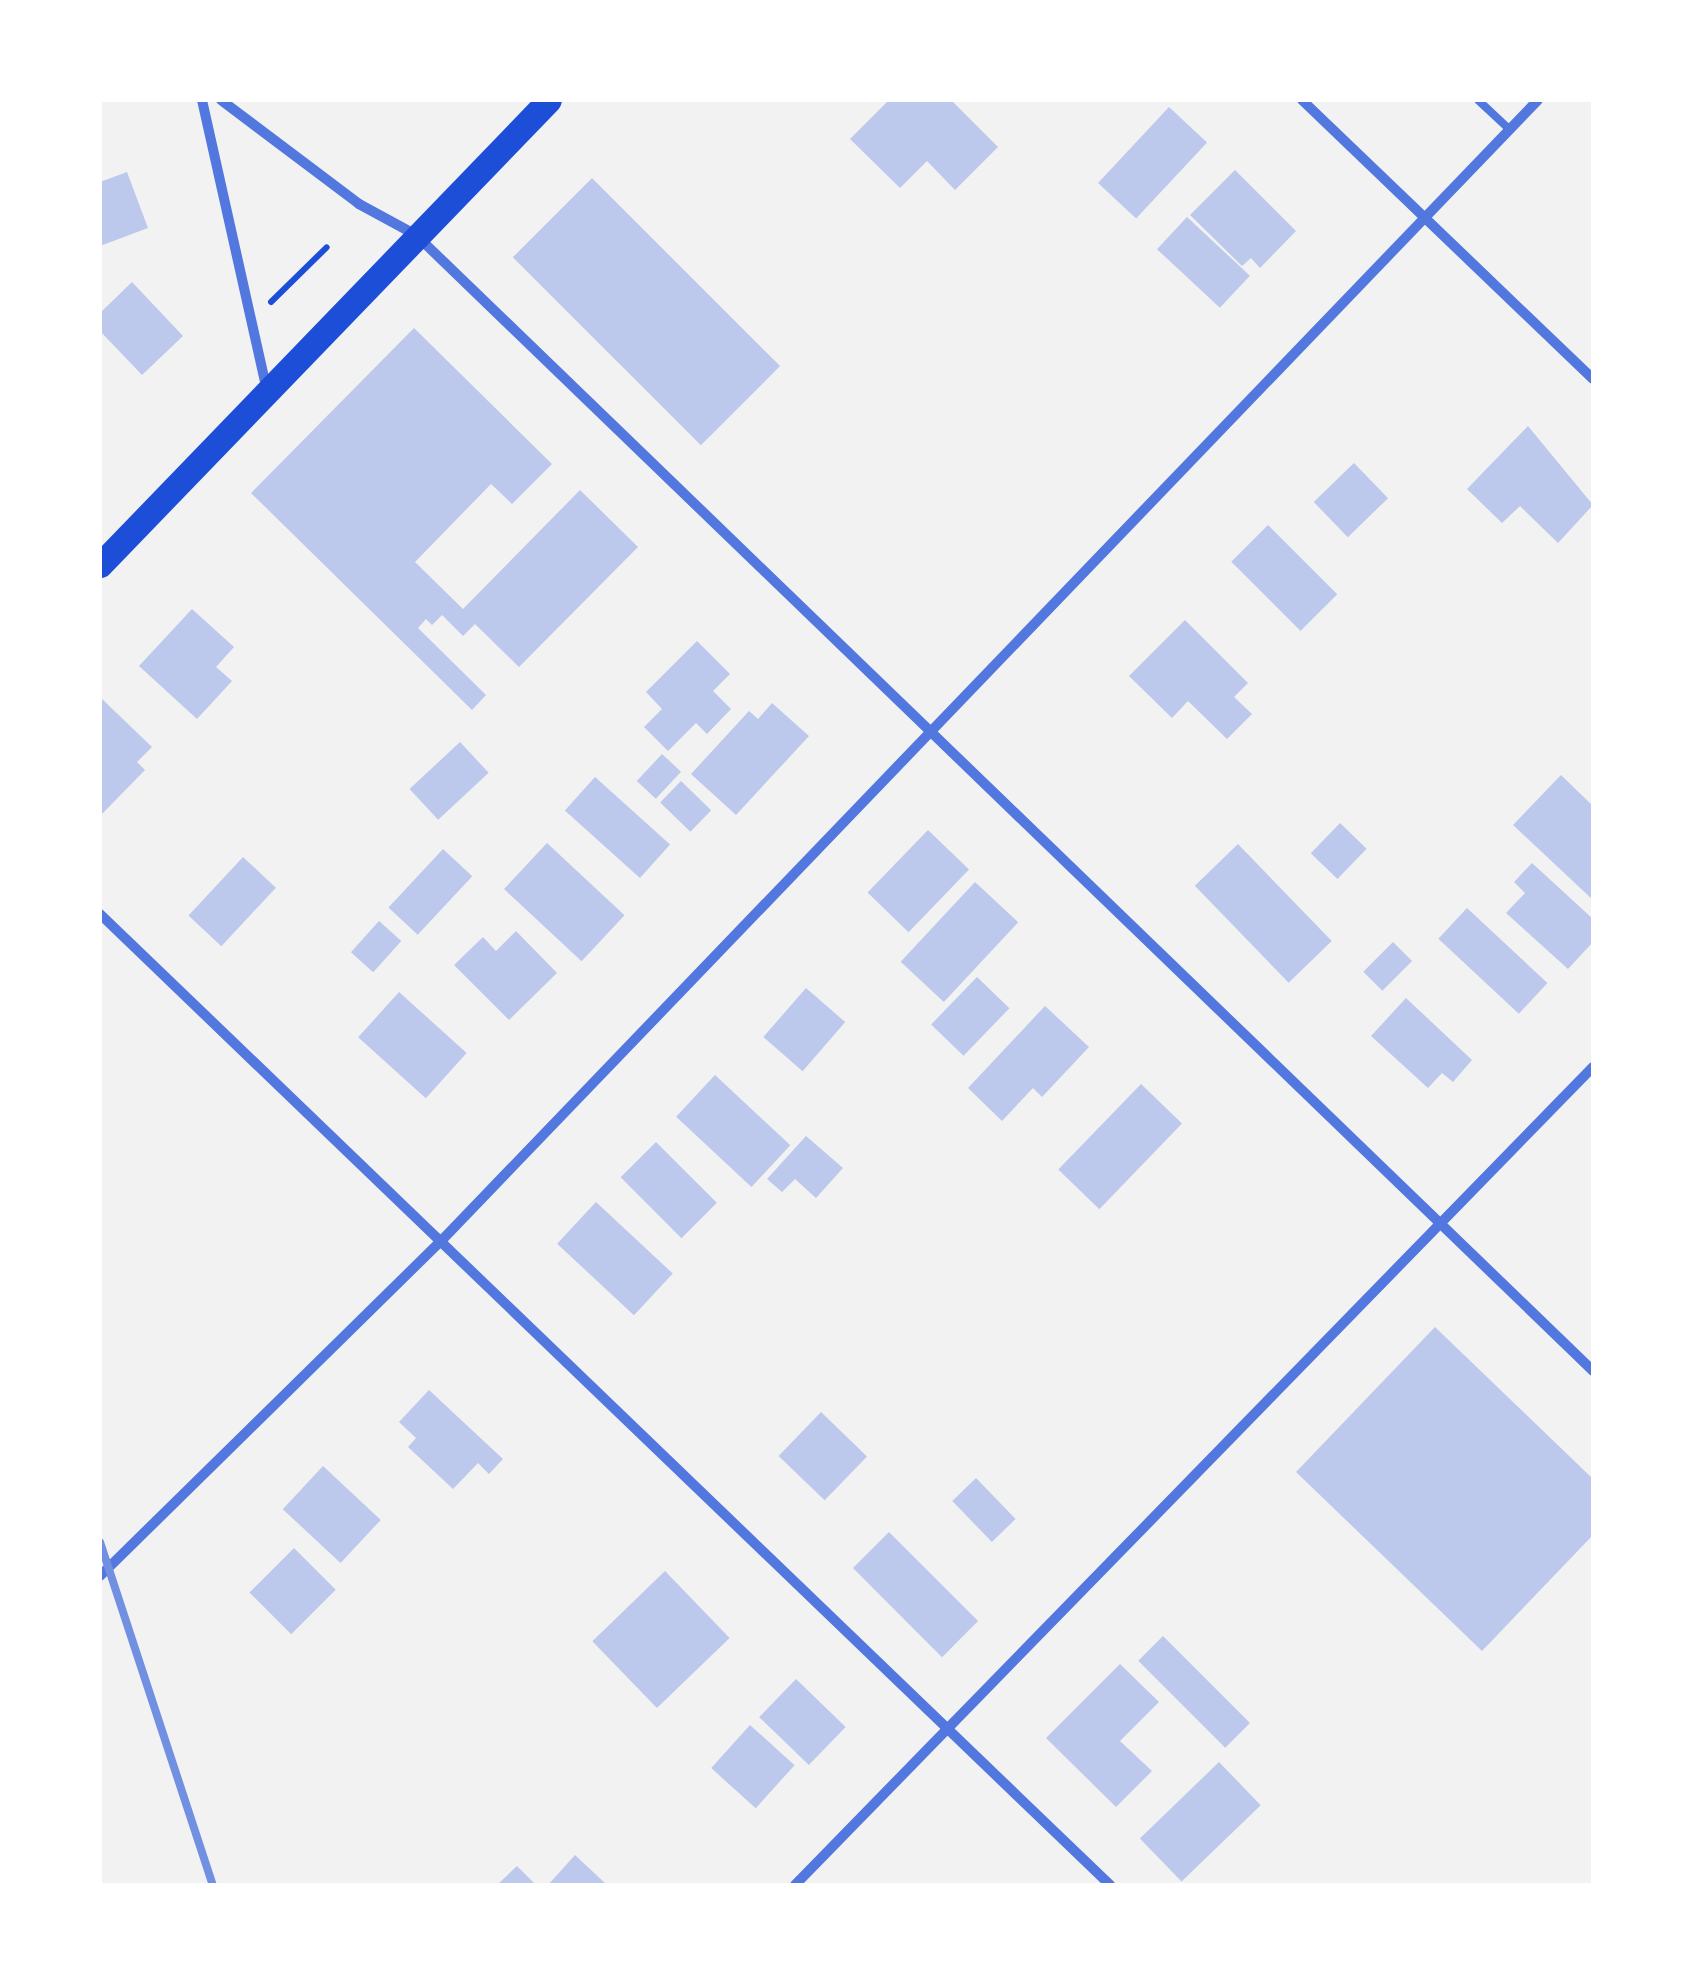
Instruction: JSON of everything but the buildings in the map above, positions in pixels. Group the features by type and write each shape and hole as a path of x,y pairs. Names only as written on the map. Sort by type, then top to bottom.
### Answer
{"main road":[{"path":"100,565 548,100"}],"street":[{"path":"202,100 267,390"},
{"path":"221,100 358,204 416,235 1593,1371"},
{"path":"1302,100 1593,379"},
{"path":"100,1576 443,1239 1538,100"},
{"path":"100,914 443,1239 1110,1885"},
{"path":"795,1885 1593,1067"}],"lane":[{"path":"1478,100 1509,130"}],"path":[{"path":"268,305 327,247"}],"railway":[{"path":"100,1542 213,1885"}]}
